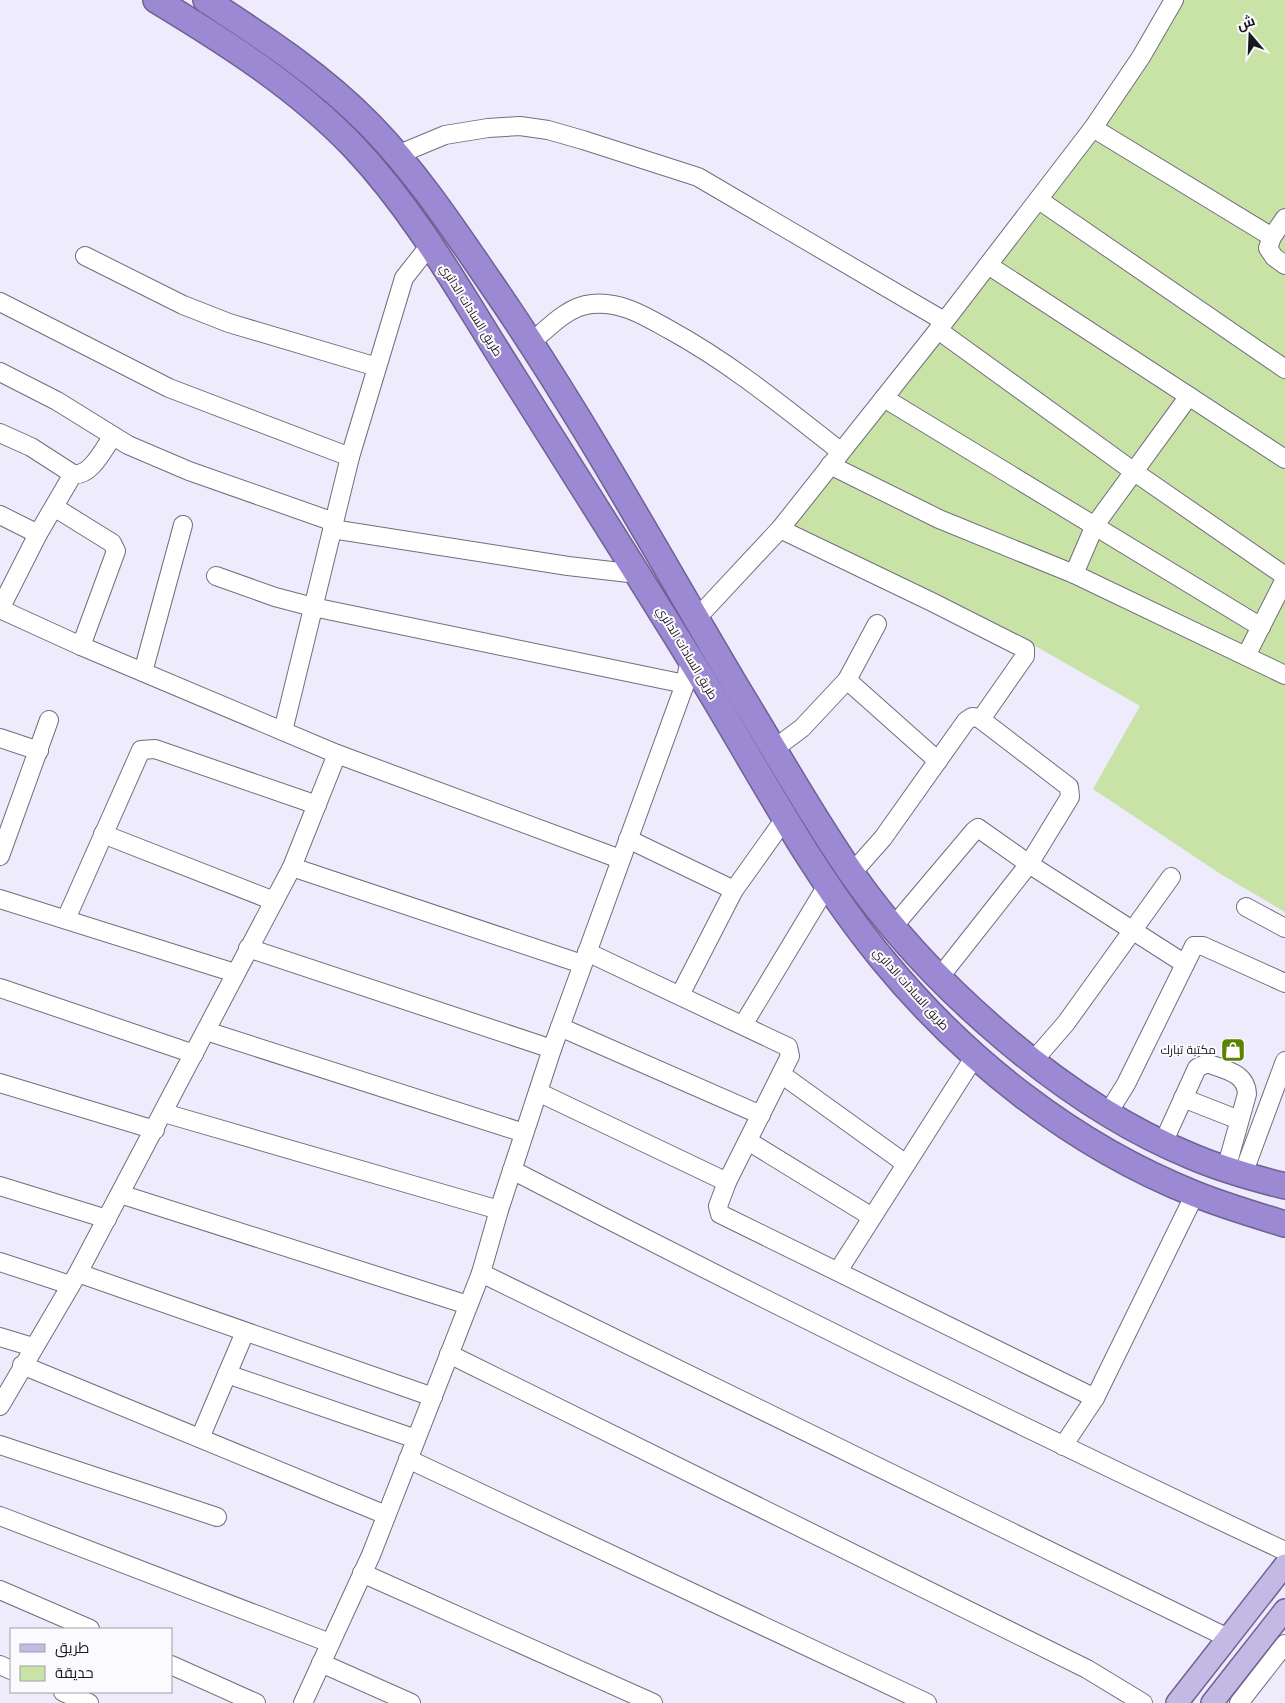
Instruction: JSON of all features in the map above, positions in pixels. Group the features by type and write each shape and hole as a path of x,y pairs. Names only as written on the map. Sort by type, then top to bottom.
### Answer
{"highway":[{"name":"طريق السادات الدائري","path":"156,0 257,65 322,117 380,177 406,210 638,574 828,884 854,922 899,979 942,1025 975,1056 1026,1097 1079,1134 1136,1166 1195,1194 1285,1224"},
{"name":"طريق السادات الدائري","path":"206,0 278,47 310,71 370,125 398,155 454,230 532,342 774,749 852,873 893,927 939,978 988,1024 1034,1061 1108,1113 1189,1156 1285,1186"},
{"path":"523,393 526,381 536,374 547,374 552,377"}],"main road":[{"path":"1177,1703 1285,1565"},
{"path":"1212,1703 1285,1610"}],"street":[{"path":"696,619 780,529 1039,200 1094,128 1141,57 1174,0"},
{"path":"398,155 444,135 488,128 520,126 548,130 584,140 698,177 941,326 1133,471 1285,578 1246,656"},
{"path":"1094,128 1272,237"},
{"path":"1039,200 1285,369"},
{"path":"1285,218 1272,237 1268,248 1285,265"},
{"path":"283,731 350,457 377,367 404,278 430,245"},
{"path":"85,256 182,305 210,316 377,367"},
{"path":"988,264 1285,459"},
{"path":"0,302 169,388 350,457"},
{"path":"532,342 568,311 590,304 612,304 635,311 706,349 739,372 840,451"},
{"path":"0,372 57,401 128,445 189,471 333,526 568,566 638,574"},
{"path":"1074,574 1095,525 1189,396"},
{"path":"884,398 1261,628"},
{"path":"0,433 32,447 73,474 84,472 91,467 113,436"},
{"path":"830,466 939,519 1074,574 1285,675"},
{"path":"73,474 38,534 0,609 81,646 337,754 620,859"},
{"path":"54,507 112,543 116,551 81,646"},
{"path":"0,515 38,534"},
{"path":"143,672 183,524"},
{"path":"780,529 941,606 1025,649 1024,656 981,718"},
{"path":"216,576 275,598 313,607 685,684"},
{"path":"774,749 802,728 847,680 877,624"},
{"path":"303,1703 386,1515 481,1273 499,1210 552,1049 685,684 690,659"},
{"path":"847,680 938,760"},
{"path":"852,873 883,838 966,720 972,717 981,718 1071,790 1070,797 1029,864 939,978"},
{"path":"0,856 6,820 39,751 49,720"},
{"path":"0,738 39,751"},
{"path":"66,919 139,752 146,748 317,805"},
{"path":"0,1406 107,1219 292,867 337,754"},
{"path":"680,995 734,890 786,817"},
{"path":"893,927 974,830 978,828 1029,864 1185,964"},
{"path":"103,834 274,901"},
{"path":"628,839 734,890"},
{"path":"292,867 584,958 680,995 788,1047 790,1056 727,1182 718,1206 720,1214 1095,1398"},
{"path":"1034,1061 1066,1023 1171,877"},
{"path":"743,1025 828,884"},
{"path":"0,899 235,973"},
{"path":"1246,907 1285,928"},
{"path":"1108,1113 1126,1084 1194,946 1203,946 1285,983"},
{"path":"248,948 552,1049"},
{"path":"0,988 194,1054"},
{"path":"560,1027 760,1115"},
{"path":"206,1031 524,1133"},
{"path":"838,1271 975,1056"},
{"path":"1234,1171 1285,1061"},
{"path":"1163,1143 1195,1071 1203,1064 1239,1075 1245,1083 1247,1094 1239,1120 1234,1171"},
{"path":"780,1074 906,1164"},
{"path":"0,1084 155,1130"},
{"path":"538,1092 727,1182"},
{"path":"1183,1098 1239,1120"},
{"path":"164,1113 499,1210"},
{"path":"748,1141 872,1217"},
{"path":"512,1170 702,1268 1063,1446 1285,1552"},
{"path":"0,1186 107,1219"},
{"path":"120,1194 468,1305"},
{"path":"1063,1446 1095,1398 1195,1194"},
{"path":"0,1262 74,1279 245,1332 433,1397"},
{"path":"481,1273 1228,1638"},
{"path":"200,1438 245,1332"},
{"path":"0,1337 33,1347"},
{"path":"449,1354 1087,1669 1143,1703"},
{"path":"22,1365 386,1515"},
{"path":"227,1374 416,1439"},
{"path":"0,1445 217,1517"},
{"path":"408,1459 927,1703"},
{"path":"0,1516 330,1643"},
{"path":"362,1572 653,1703"},
{"path":"0,1590 88,1628"},
{"path":"1239,1703 1285,1644"},
{"path":"321,1663 411,1703"},
{"path":"172,1665 256,1703"},
{"path":"65,1693 89,1703"}],"green space":[{"path":"1183,0 1285,0 1285,912 1222,875 1093,789 1140,706 1009,631 804,535 791,519 1040,209 1149,63"}],"place":[{"name":"مكتبة تبارك","path":"1233,1050"}]}
